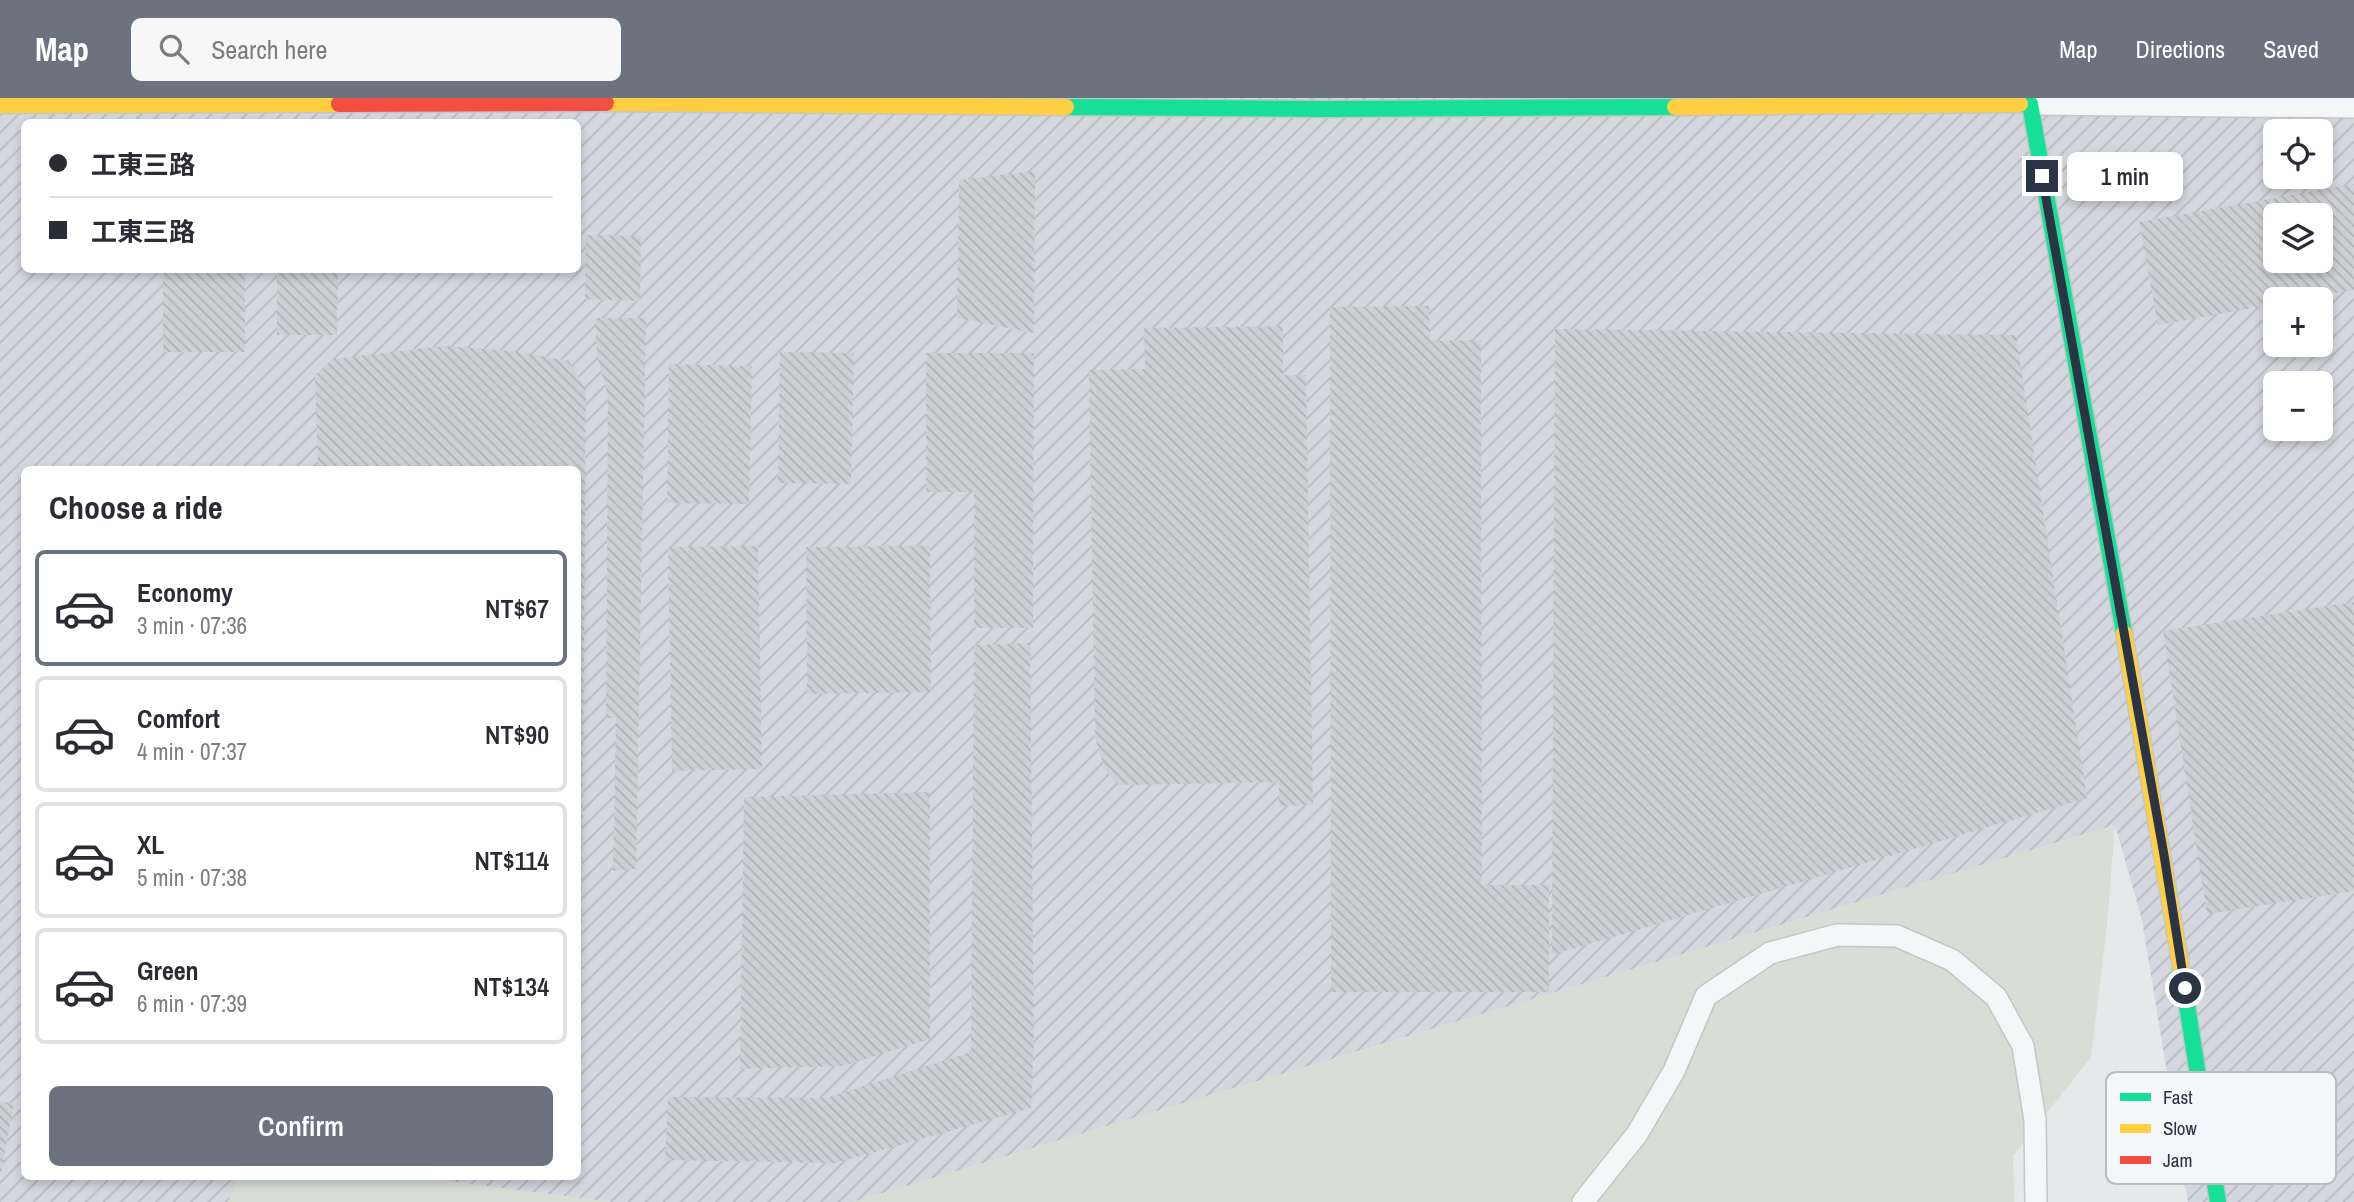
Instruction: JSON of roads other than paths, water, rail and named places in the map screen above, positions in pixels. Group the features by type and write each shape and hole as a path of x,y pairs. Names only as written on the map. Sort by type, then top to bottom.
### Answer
{"street":[{"path":"0,105 629,101 1323,110 2030,101 2164,855 2198,1072"},
{"path":"2215,1184 2218,1202"}],"lane":[{"path":"2030,101 2354,107"},
{"path":"1583,1202 1643,1124 1674,1071 1706,996 1770,953 1837,935 1897,936 1952,960 1996,997 2023,1046 2035,1120 2036,1202"}]}
